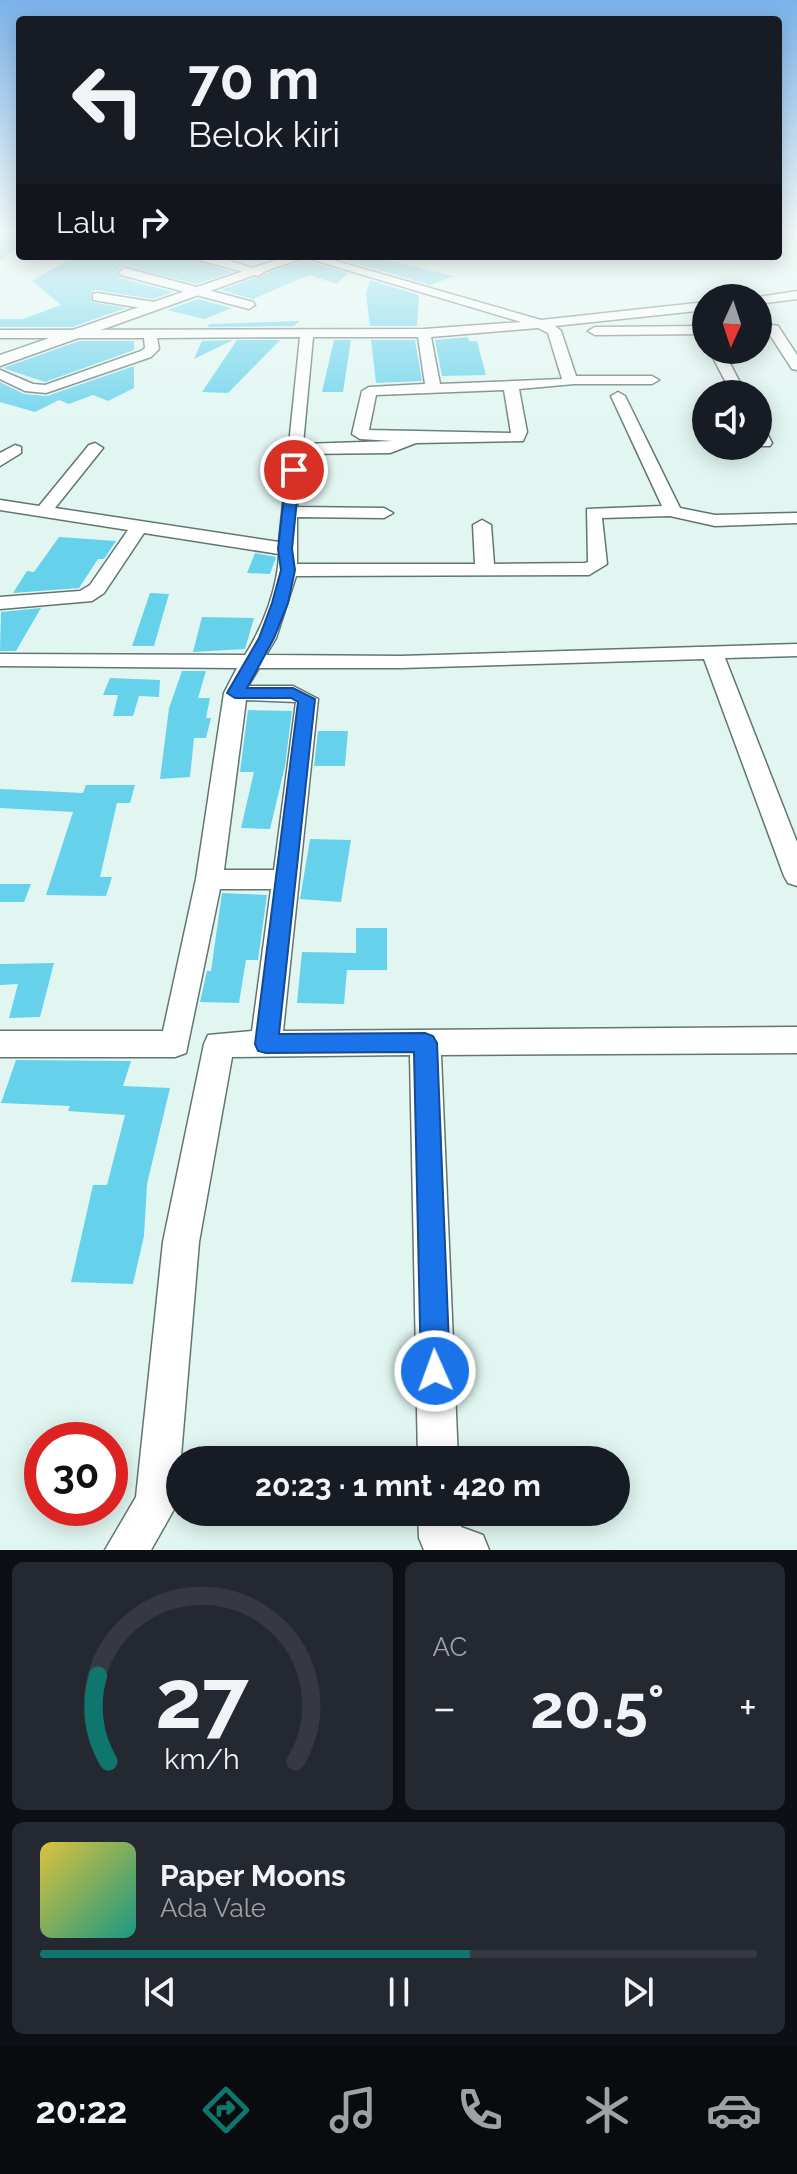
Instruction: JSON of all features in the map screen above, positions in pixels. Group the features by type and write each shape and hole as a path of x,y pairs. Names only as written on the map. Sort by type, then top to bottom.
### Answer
{"main road":[{"path":"0,361 162,303"}],"street":[{"path":"137,303 154,306"},
{"path":"242,303 249,305"},
{"path":"470,303 535,322 554,331 570,380"},
{"path":"485,330 535,322 692,307"},
{"path":"772,329 797,329"},
{"path":"0,334 692,330"},
{"path":"0,374 30,388 46,389 146,354 152,349 150,333"},
{"path":"175,1044 209,879 235,693 276,614 287,560 288,512 307,333"},
{"path":"424,333 433,388"},
{"path":"772,337 797,366"},
{"path":"511,387 519,432 517,438 414,438 360,434 369,391 560,385 570,380 652,380"},
{"path":"618,396 673,511 681,517 797,518"},
{"path":"297,449 390,448 414,438"},
{"path":"43,512 95,448"},
{"path":"0,461 15,450"},
{"path":"3,510 43,512 139,527 287,560 589,569 598,564 599,552 593,513 673,511"},
{"path":"288,512 384,513"},
{"path":"482,525 485,568"},
{"path":"0,603 85,597 97,589 139,527"},
{"path":"0,660 401,662 797,650"},
{"path":"712,652 797,876"},
{"path":"235,693 293,693 307,699 266,1044"},
{"path":"209,879 285,880"},
{"path":"0,1044 797,1040"},
{"path":"425,1043 438,1446"},
{"path":"126,1550 156,1504 181,1242 219,1044"}],"building":[{"path":"59,303 99,303 126,308 72,327 0,327 0,319 23,319 61,305"},
{"path":"186,303 214,303 232,308 204,319 167,310"},
{"path":"367,303 418,303 417,326 370,326"},
{"path":"300,321 294,326 208,327 209,324"},
{"path":"468,337 469,341 477,341 486,375 442,376 435,340"},
{"path":"233,340 194,359 202,341"},
{"path":"237,340 280,340 228,393 202,392"},
{"path":"334,340 351,340 343,392 322,392"},
{"path":"371,340 415,340 422,381 376,383"},
{"path":"79,341 134,341 134,350 45,382 3,368"},
{"path":"134,366 134,388 108,401 93,395 69,404 59,400 35,412 0,402 0,382 24,394 47,396"},
{"path":"59,537 116,541 104,559 98,559 79,588 13,593 27,571 34,572"},
{"path":"255,553 276,557 270,574 247,573"},
{"path":"150,593 169,594 154,646 132,646"},
{"path":"41,608 16,651 0,651 1,612"},
{"path":"202,617 254,618 245,649 193,652"},
{"path":"182,671 206,671 198,698 210,698 206,718 211,718 206,738 194,738 190,777 160,779 169,708"},
{"path":"110,678 160,680 159,697 139,696 133,716 113,716 118,695 103,695"},
{"path":"248,710 292,711 285,766 270,829 241,828 254,772 240,772"},
{"path":"318,731 348,731 345,766 314,766"},
{"path":"86,785 135,785 130,803 117,803 100,877 112,877 106,896 46,895 73,812 0,808 0,789 83,793"},
{"path":"310,839 351,840 341,902 300,899"},
{"path":"0,884 31,884 24,902 0,902"},
{"path":"222,893 267,895 258,960 246,960 239,1003 200,1002 207,971 211,971"},
{"path":"356,928 387,928 387,970 347,970 344,1004 297,1003 302,952 356,953"},
{"path":"54,963 40,1017 9,1018 18,984 0,985 0,964"},
{"path":"16,1060 131,1061 123,1086 170,1088 147,1184 144,1236 133,1284 71,1282 93,1185 107,1185 125,1115 68,1111 70,1106 1,1103"}],"route":[{"path":"294,470 285,549 288,570 280,603 266,638 235,693 293,693 304,695 307,699 266,1044 425,1043 435,1371"}]}
